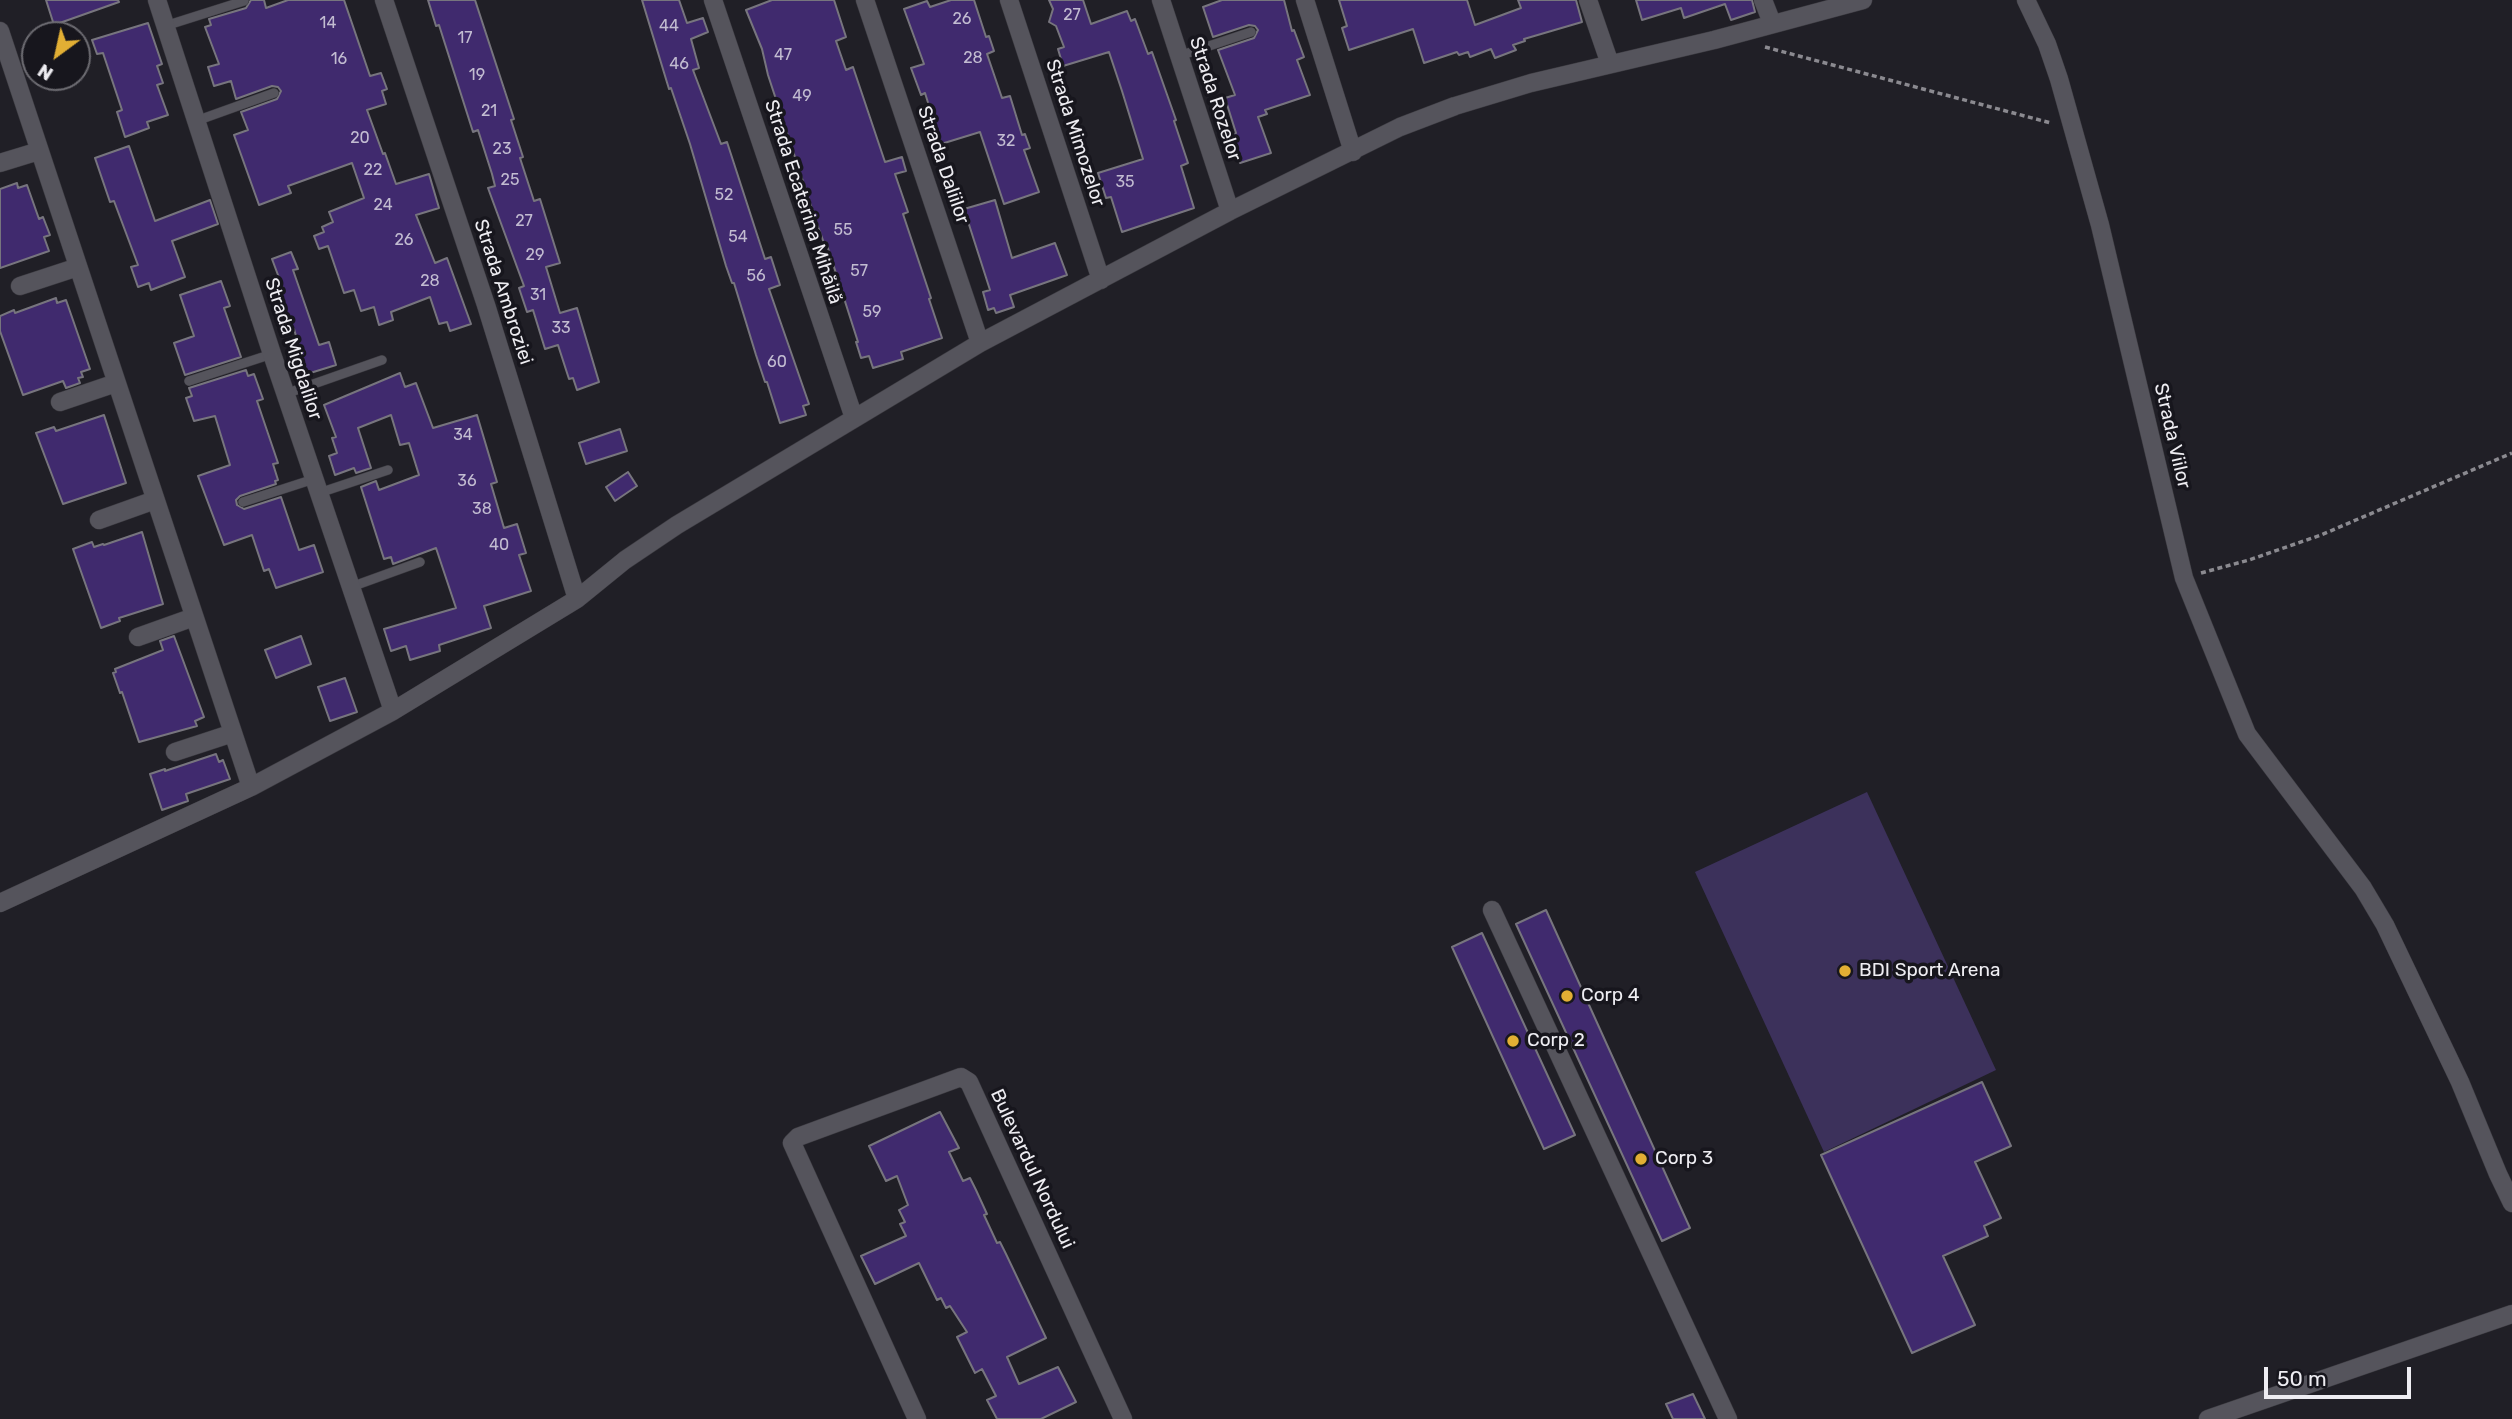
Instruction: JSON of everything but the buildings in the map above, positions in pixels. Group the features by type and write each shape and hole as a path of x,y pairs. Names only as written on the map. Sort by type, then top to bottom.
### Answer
{"street":[{"name":"Strada Migdalilor","path":"157,0 285,394 393,711"},
{"name":"Strada Ambroziei","path":"384,0 482,292 577,599"},
{"name":"Strada Ecaterina Mihăilă","path":"713,0 854,418"},
{"name":"Strada Daliilor","path":"865,0 980,343"},
{"name":"Strada Mimozelor","path":"1009,0 1101,280"},
{"name":"Strada Rozelor","path":"1161,0 1230,211"},
{"path":"1305,0 1353,152"},
{"path":"1588,0 1610,64"},
{"path":"1763,0 1772,23"},
{"path":"0,902 251,787 393,711 577,599 625,560 677,525 980,343 1230,211 1400,127 1455,106 1531,83 1863,0"},
{"name":"Strada Viilor","path":"2026,0 2047,44 2074,129 2104,239 2184,578 2247,734 2339,854 2385,925 2460,1082 2512,1203"},
{"path":"0,31 251,787"},
{"path":"0,163 40,150"},
{"path":"20,286 78,267"},
{"path":"60,402 116,383"},
{"path":"99,520 155,500"},
{"path":"138,637 194,617"},
{"path":"175,752 233,733"},
{"path":"1492,910 1728,1419"},
{"name":"Bulevardul Nordului","path":"917,1419 792,1143 798,1137 961,1077 970,1082 1123,1419"},
{"path":"2208,1419 2512,1314"}],"lane":[{"path":"165,26 244,1"},
{"path":"1179,56 1251,33"},
{"path":"196,121 274,93"},
{"path":"189,381 272,354"},
{"path":"285,394 382,360"},
{"path":"243,502 388,470"},
{"path":"351,587 420,562"}],"path":[{"path":"1759,46 2074,129"},
{"path":"2184,578 2249,561 2321,536 2512,453"}],"shaded area":[{"name":"BDI Sport Arena","path":"1867,792 1996,1070 1824,1152 1695,872"}],"place":[{"name":"BDI Sport Arena","path":"1845,971"},
{"name":"Corp 4","path":"1567,996"},
{"name":"Corp 2","path":"1513,1041"},
{"name":"Corp 3","path":"1641,1159"}]}
